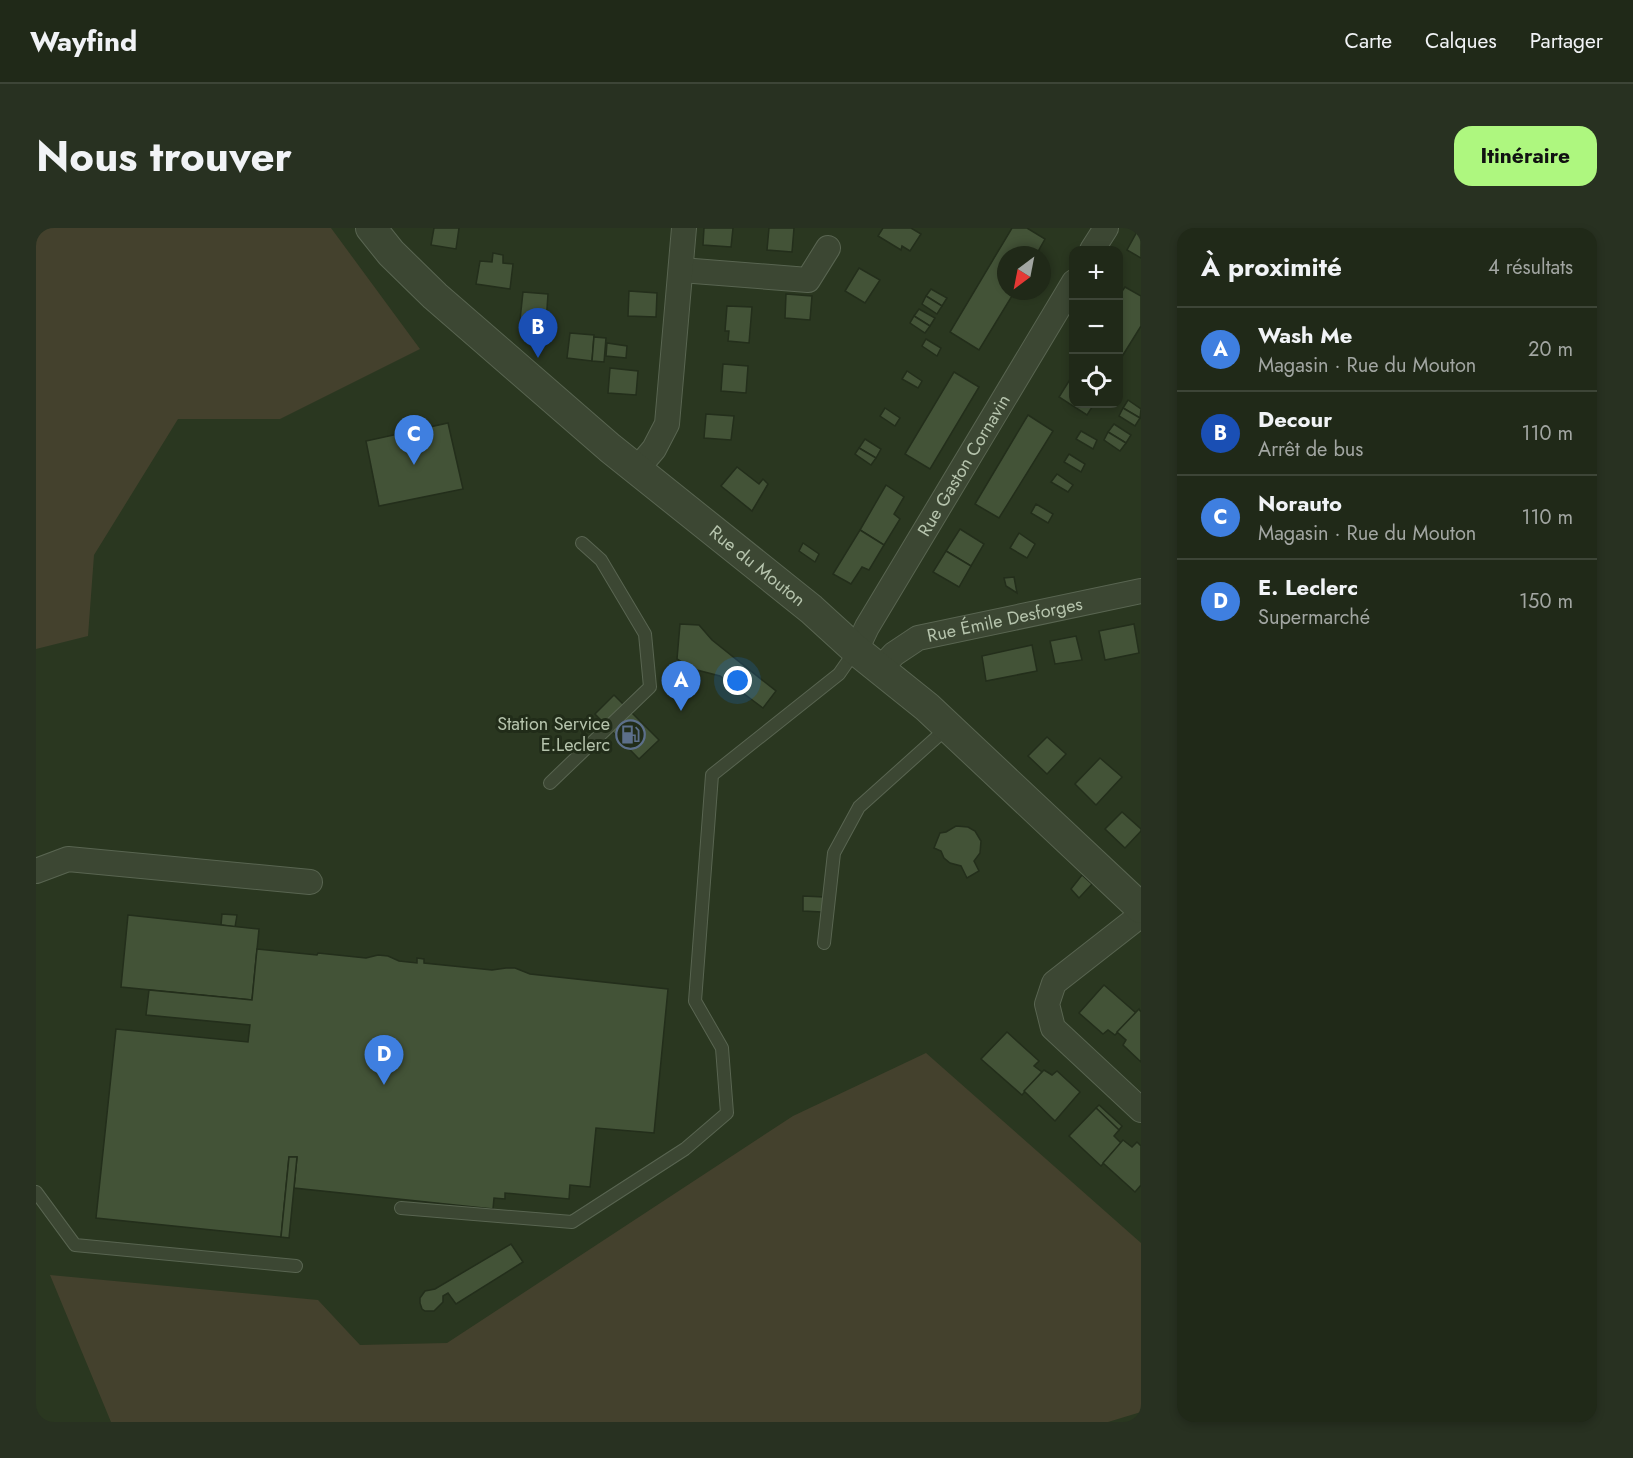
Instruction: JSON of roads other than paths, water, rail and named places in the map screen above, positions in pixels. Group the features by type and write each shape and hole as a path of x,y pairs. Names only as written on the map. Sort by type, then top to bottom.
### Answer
{"street":[{"name":"Rue du Mouton","path":"372,228 391,254 435,296 555,401 811,609 856,650 927,707 1141,908"},
{"path":"637,469 654,449 667,424 684,228"},
{"path":"1095,246 1106,228"},
{"path":"681,270 808,280 828,248"},
{"name":"Rue Gaston Cornavin","path":"856,650 873,617 1069,290"},
{"name":"Rue Émile Desforges","path":"880,669 894,654 918,638 1141,591"},
{"path":"36,871 68,859 310,882"},
{"path":"1141,915 1054,983 1047,1004 1053,1028 1141,1110"}],"lane":[{"path":"550,783 650,687 645,634 601,560 582,543"},
{"path":"401,1208 572,1222 685,1149 727,1113 722,1048 694,1001 712,775 839,674 856,650"},
{"path":"824,943 834,853 859,807 948,727"},
{"path":"36,1192 75,1245 296,1266"}],"place":[{"name":"Decour","path":"538,358"},
{"name":"Norauto","path":"414,465"},
{"name":"Wash Me","path":"681,711"},
{"name":"Station Service E.Leclerc","path":"631,734"},
{"name":"E. Leclerc","path":"384,1085"}]}
